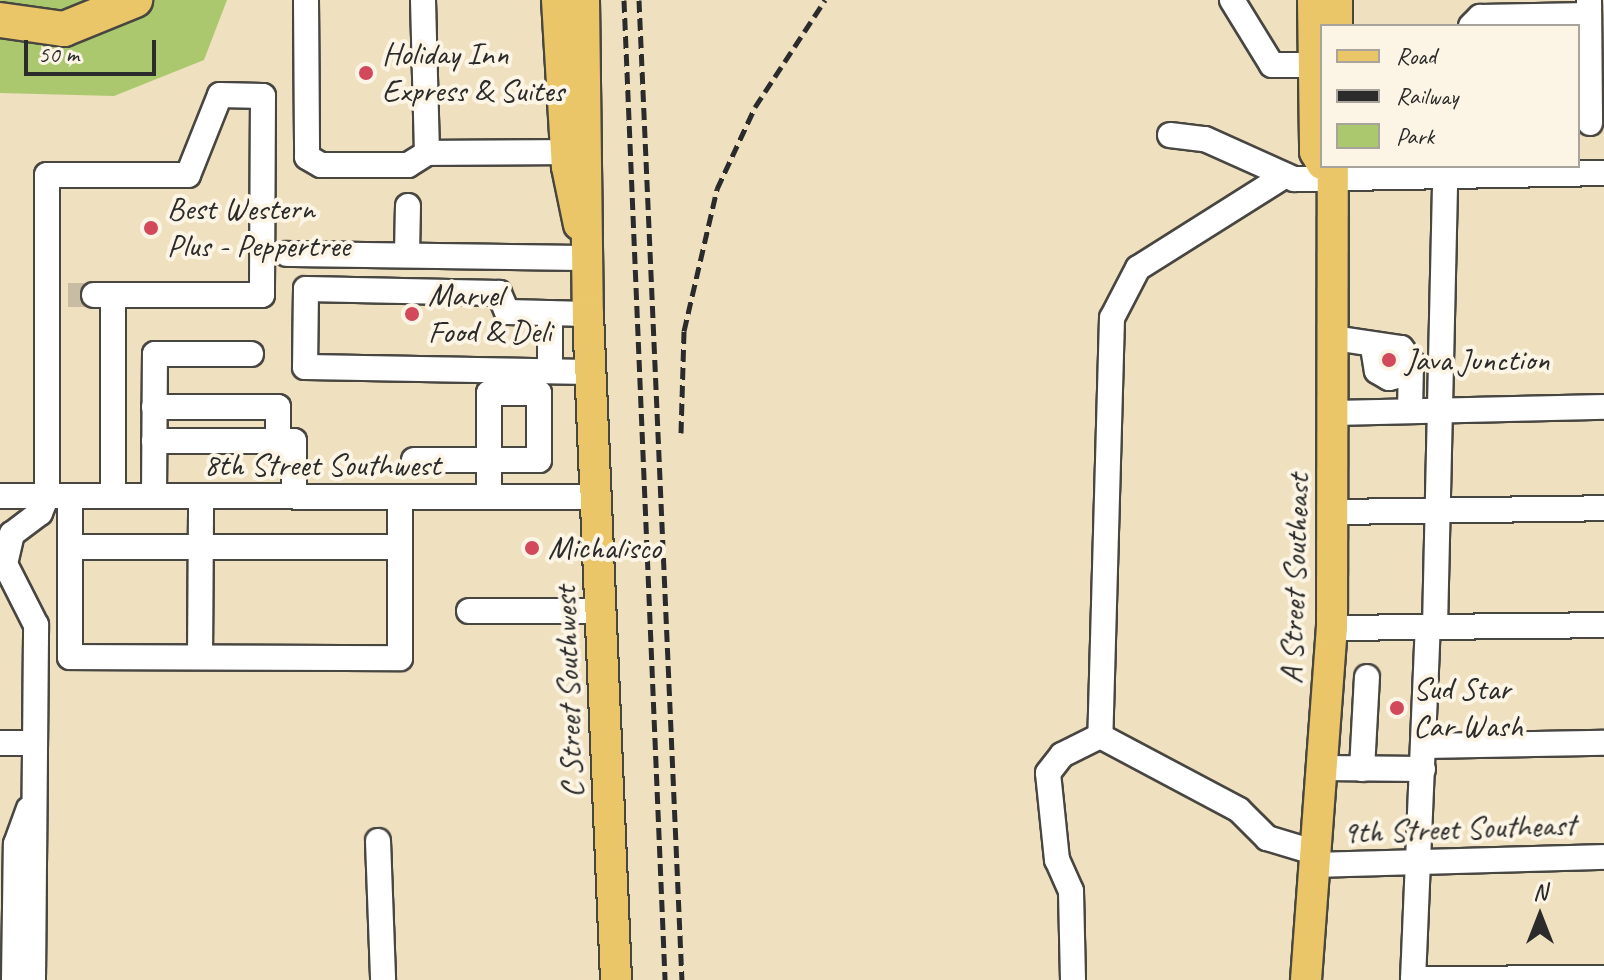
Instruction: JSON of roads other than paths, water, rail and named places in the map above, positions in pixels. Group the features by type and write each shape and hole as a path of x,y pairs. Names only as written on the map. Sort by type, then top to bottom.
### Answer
{"highway":[{"path":"0,20 64,29 135,0"}],"main road":[{"name":"C Street Southwest","path":"557,0 565,152 588,258"},
{"name":"C Street Southwest","path":"584,0 588,314 616,980"},
{"name":"A Street Southeast","path":"1313,0 1315,152 1320,159"},
{"path":"1337,0 1337,24"},
{"name":"A Street Southeast","path":"1306,980 1332,628 1335,413 1327,169"}],"street":[{"path":"306,0 307,157 321,165 408,165 427,153 565,152"},
{"path":"423,0 427,153"},
{"path":"1232,0 1272,65 1314,65"},
{"path":"1473,24 1480,17 1589,7 1597,90 1591,123"},
{"path":"113,496 104,295 262,295 263,96 220,95 188,175 47,175 58,295 59,496 70,547 70,657 400,658 400,497"},
{"path":"1170,135 1205,139 1281,178"},
{"path":"1073,980 1071,891 1057,860 1048,773 1062,755 1100,736 1112,318 1138,268 1281,178 1327,169 1452,173 1578,170 1604,173"},
{"path":"1452,173 1441,511 1423,758 1413,979 1604,978"},
{"path":"407,253 408,206"},
{"path":"287,254 407,253 588,258"},
{"path":"588,314 507,312 499,293 306,289 305,367 591,372"},
{"path":"550,313 550,371"},
{"path":"1334,338 1373,347 1377,371 1389,378 1409,373 1410,411"},
{"path":"154,496 155,354 251,354"},
{"path":"154,407 278,407 278,441"},
{"path":"1335,413 1604,407"},
{"path":"154,441 294,441 294,496"},
{"path":"414,460 489,460 489,497"},
{"name":"8th Street Southwest","path":"0,496 597,497"},
{"path":"33,980 36,625 5,564 6,534 40,513 59,496"},
{"path":"200,657 201,496"},
{"path":"1334,512 1604,508"},
{"path":"70,547 400,547"},
{"path":"469,611 602,611"},
{"path":"1332,628 1604,625"},
{"path":"1362,769 1367,677"},
{"name":"9th Street Southeast","path":"1100,736 1239,810 1267,838 1317,859 1419,863 1604,857"},
{"path":"0,743 34,743"},
{"path":"1323,768 1362,769 1423,758 1604,743"},
{"path":"14,980 16,844 34,800"},
{"path":"378,841 383,980"}],"tunnel":[{"path":"68,295 94,295"}],"railway":[{"path":"624,0 665,980"},
{"path":"639,0 682,980"},
{"path":"681,433 684,331 717,189 755,107 825,0"}],"place":[{"name":"Holiday Inn Express & Suites","path":"366,73"},
{"name":"Best Western Plus - Peppertree","path":"151,228"},
{"name":"Marvel Food & Deli","path":"412,314"},
{"name":"Java Junction","path":"1389,360"},
{"name":"Michalisco","path":"532,548"},
{"name":"Sud Star Car Wash","path":"1397,708"}]}
